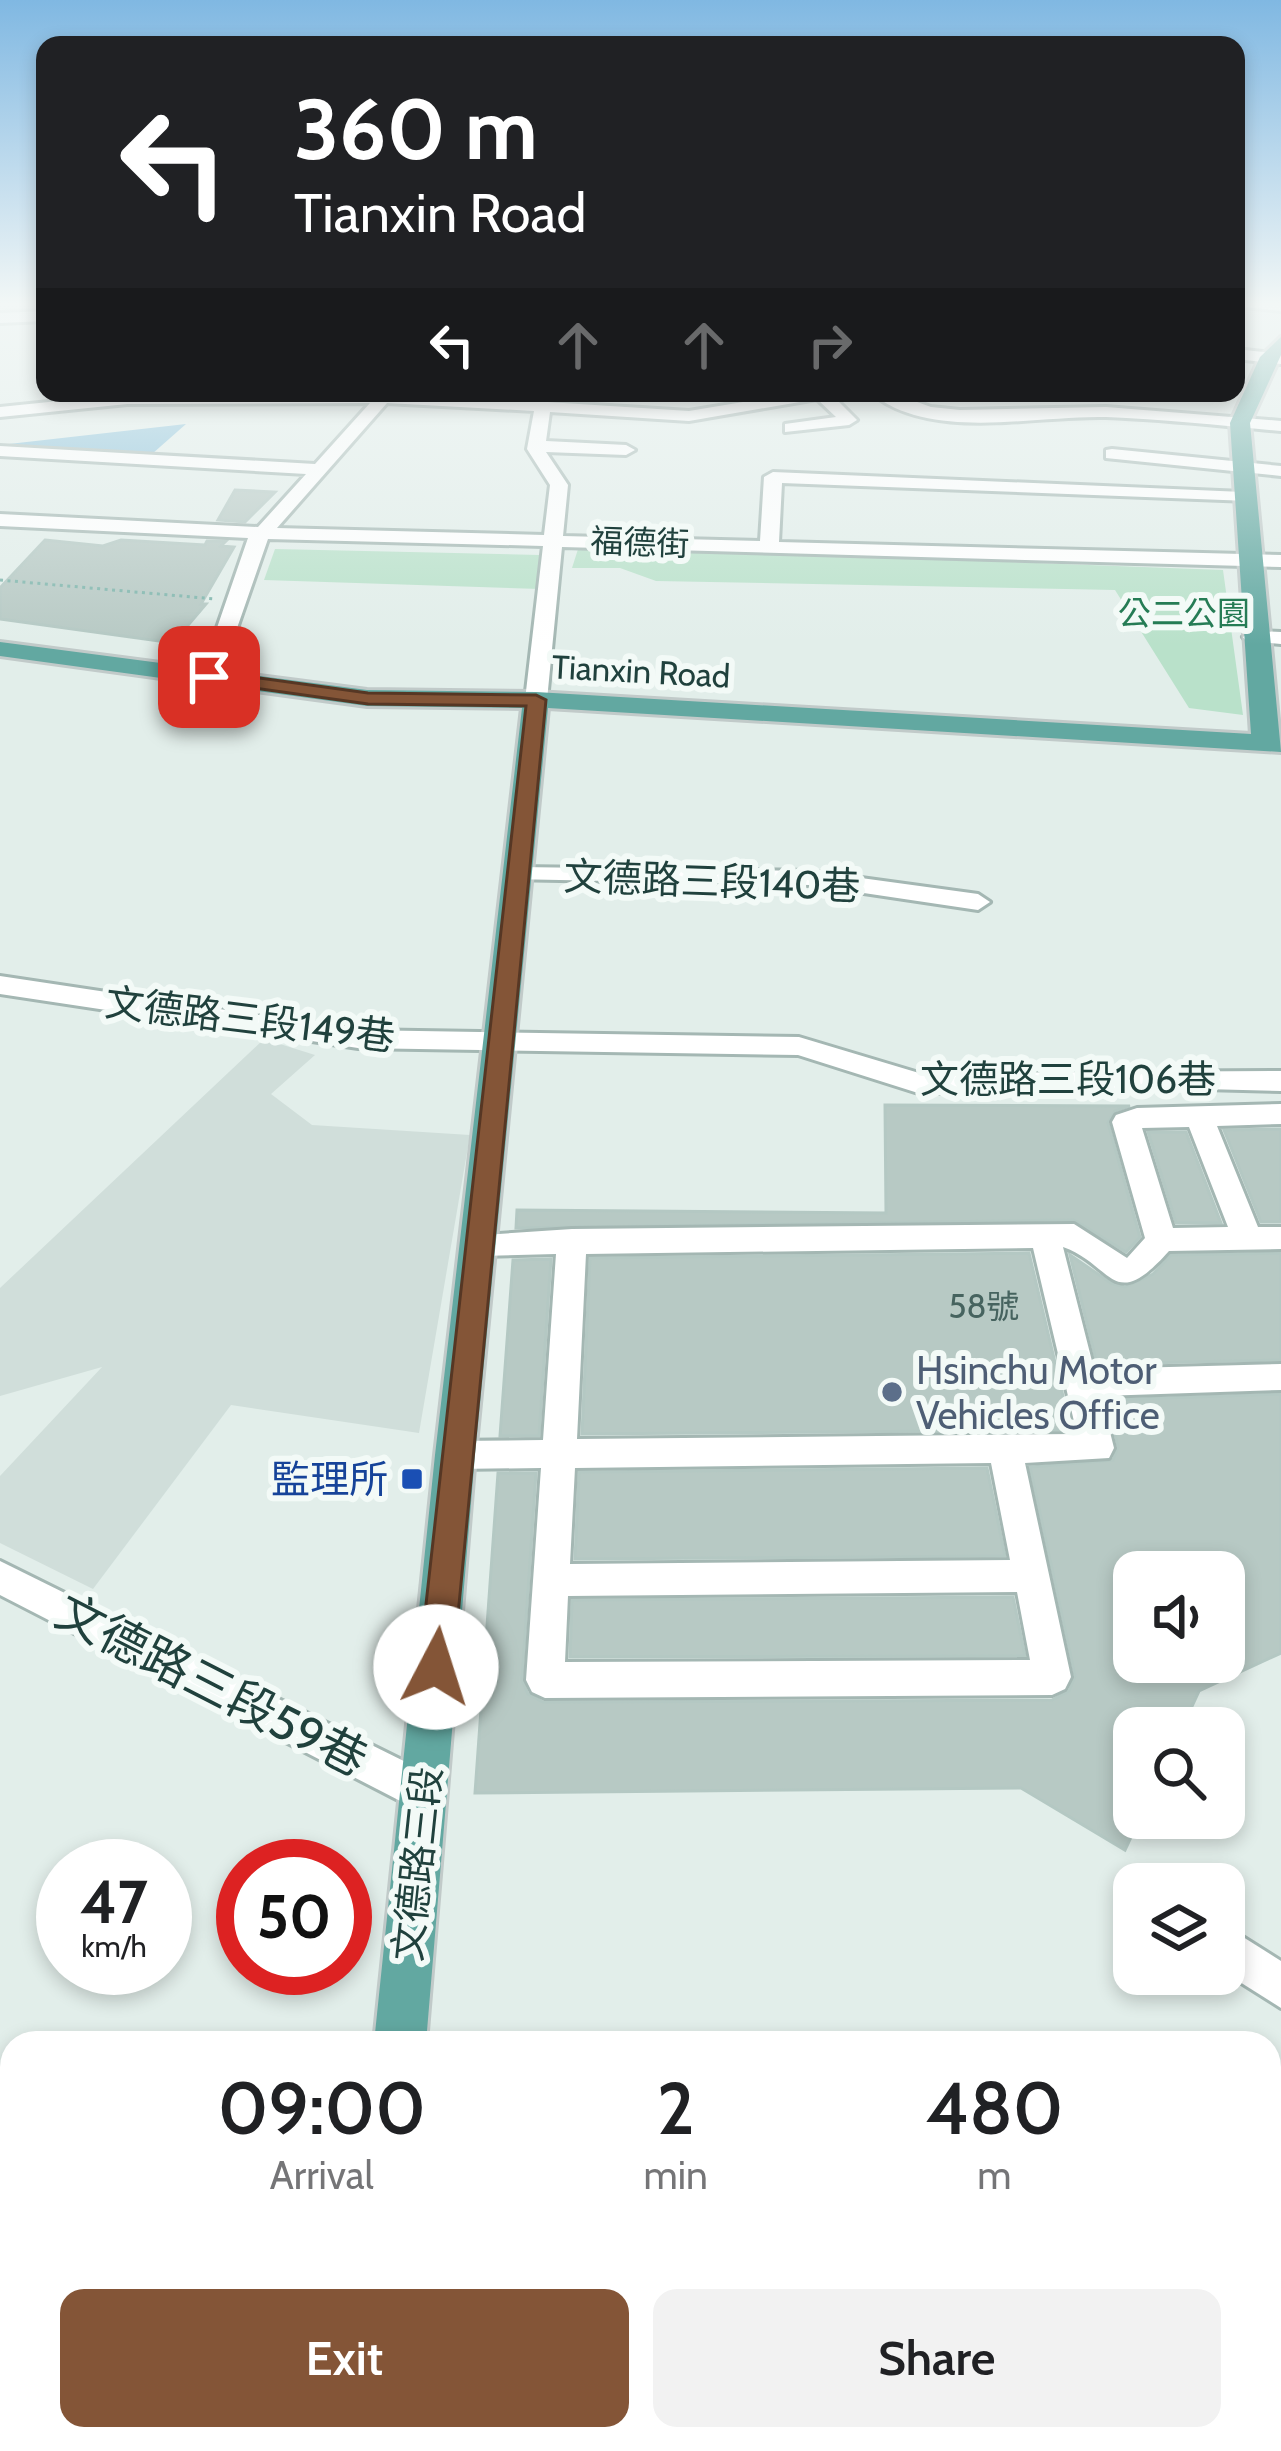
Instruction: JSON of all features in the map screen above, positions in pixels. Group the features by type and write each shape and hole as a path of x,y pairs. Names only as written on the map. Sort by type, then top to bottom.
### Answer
{"main road":[{"path":"1244,415 1241,467 1253,637 1273,744"},
{"name":"Tianxin Road","path":"0,649 368,698 536,700 1273,744"},
{"name":"文德路三段","path":"407,2031 455,1455 536,700"}],"street":[{"path":"209,677 260,533 367,415"},
{"path":"541,415 536,446 626,450"},
{"path":"791,428 849,420 845,415"},
{"path":"1158,415 1281,426"},
{"name":"文德路三段","path":"536,446 559,485 536,700"},
{"path":"0,451 317,469"},
{"path":"1112,454 1281,471"},
{"path":"769,546 773,477 1243,497"},
{"name":"福德街","path":"0,520 260,533 1281,562"},
{"path":"1253,637 1281,638"},
{"name":"文德路三段140巷","path":"518,874 810,878 978,902"},
{"name":"文德路三段149巷","path":"0,985 358,1039 501,1042"},
{"name":"文德路三段106巷","path":"501,1042 799,1046 918,1084 1165,1078 1281,1082"},
{"path":"1161,1240 1126,1122 1281,1114"},
{"path":"1199,1116 1248,1239"},
{"path":"480,1244 1074,1235 1126,1272 1134,1270 1161,1240 1281,1238"},
{"path":"455,1455 1097,1448 1046,1236"},
{"path":"572,1240 545,1680 1052,1677 1005,1449"},
{"path":"1081,1383 1281,1377"},
{"path":"552,1580 1031,1576"},
{"name":"文德路三段59巷","path":"0,1577 424,1792"},
{"path":"1245,1961 1281,1987"}],"path":[{"path":"0,580 235,600"}],"shaded area":[{"path":"264,1039 315,1055 271,1094 312,1125 470,1135 419,1433 231,1405 93,1589 0,1543 0,1476 102,1367 0,1396 0,1288"}],"green space":[{"name":"公二公園","path":"579,546 1223,570 1243,715 1189,708 1115,590 656,581 620,568 572,568"},
{"path":"275,549 540,555 540,589 264,580"}],"water":[{"path":"186,424 152,454 0,445"}],"building":[{"path":"235,490 275,492 245,522 218,520"},
{"path":"45,540 103,546 121,540 205,545 226,541 221,546 234,547 201,604 206,604 173,643 0,619 0,588"},
{"path":"885,1105 1130,1106 1115,1111 1108,1123 1140,1237 1126,1252 1074,1220 516,1228 517,1210 886,1213"},
{"path":"1281,1129 1281,1222 1261,1222 1224,1130"},
{"path":"1148,1132 1186,1132 1221,1223 1176,1223"},
{"path":"1029,1253 1071,1430 582,1434 590,1258"},
{"path":"1281,1253 1281,1360 1097,1364 1070,1255 1125,1287 1153,1274 1171,1255"},
{"path":"551,1259 539,1436 500,1436 513,1260"},
{"path":"1281,1394 1281,1653 1245,1670 1245,1551 1113,1551 1113,1683 1216,1683 1199,1691 1192,1707 1113,1707 1113,1839 1130,1839 1125,1850 1021,1788 475,1793 498,1473 536,1473 522,1680 528,1694 543,1702 1052,1700 1069,1691 1075,1676 1030,1467 1113,1460 1118,1447 1107,1400"},
{"path":"987,1468 1005,1556 575,1559 579,1472"},
{"path":"1013,1597 1025,1656 570,1657 572,1600"}],"place":[{"name":"Hsinchu Motor Vehicles Office","path":"892,1392"},
{"name":"監理所","path":"412,1479"}],"route":[{"path":"209,677 368,698 536,700 436,1667"}]}
